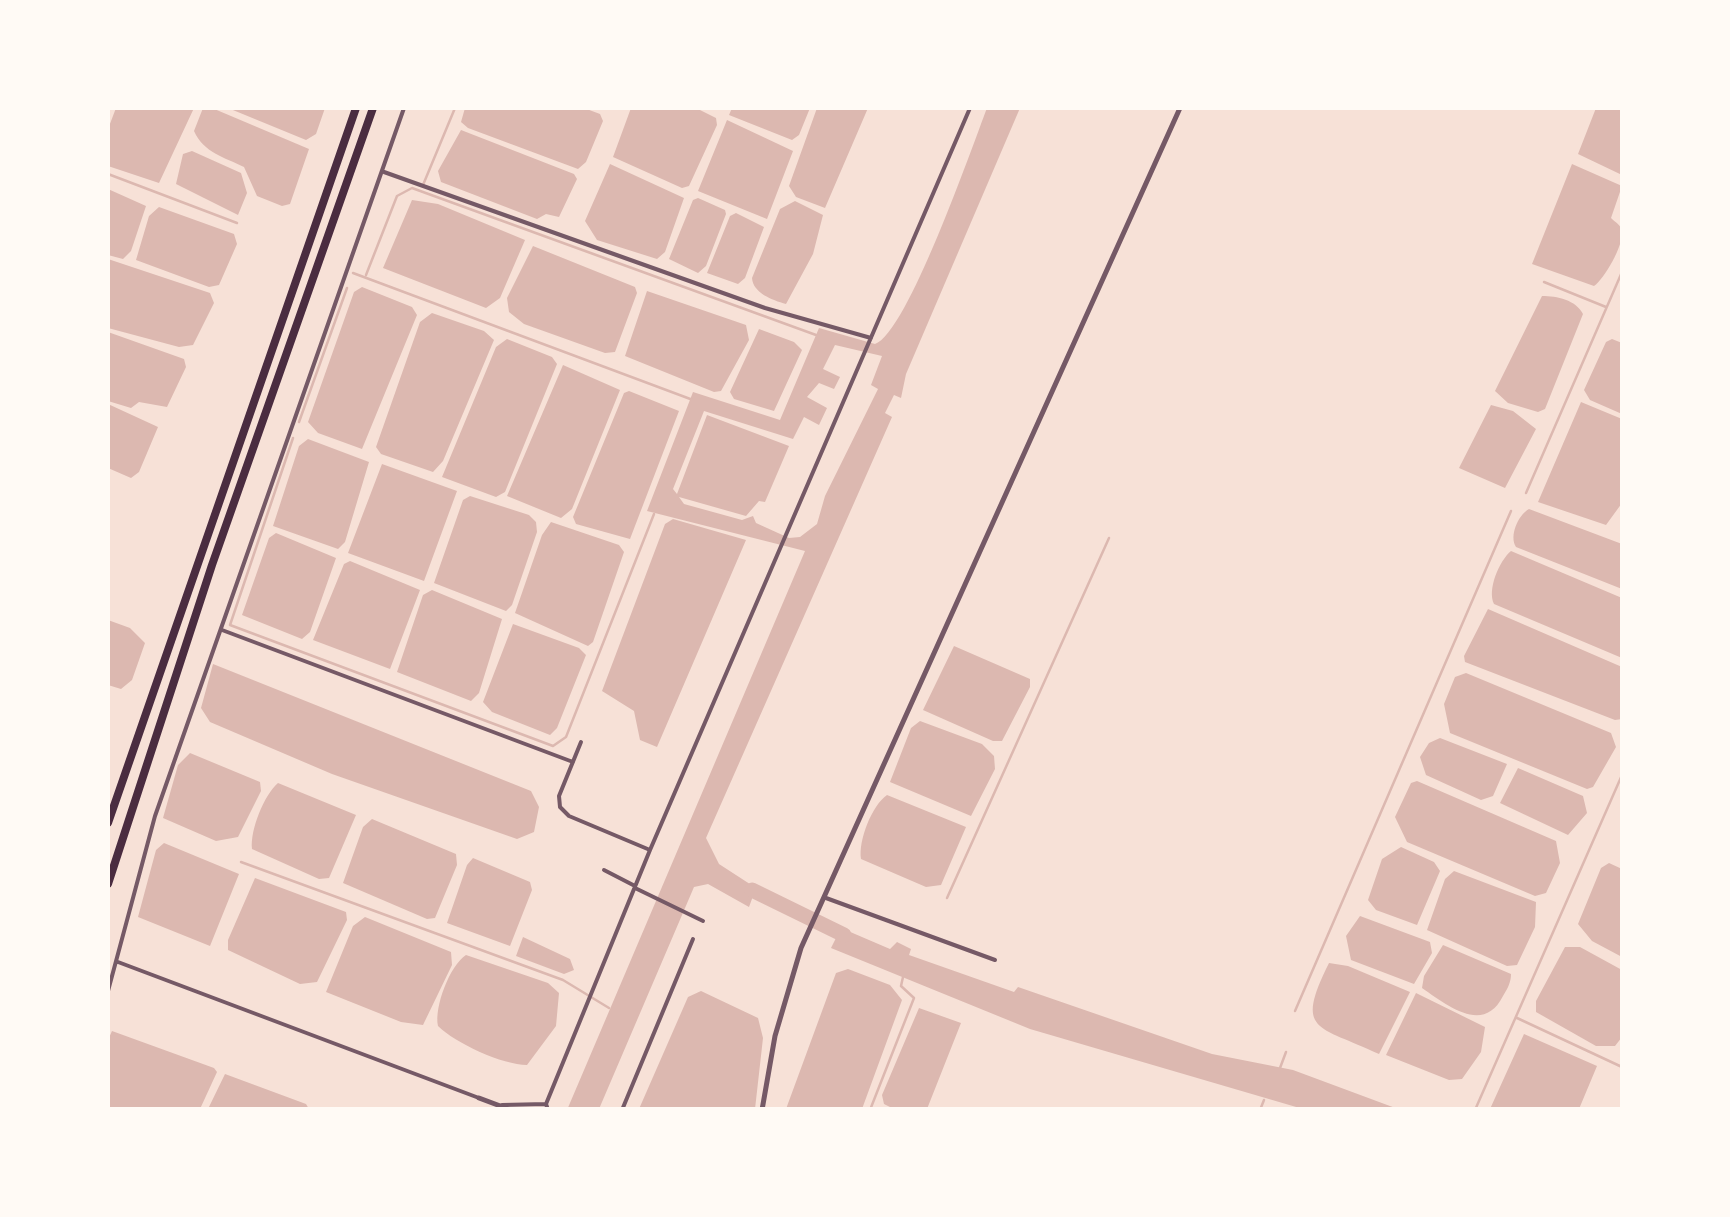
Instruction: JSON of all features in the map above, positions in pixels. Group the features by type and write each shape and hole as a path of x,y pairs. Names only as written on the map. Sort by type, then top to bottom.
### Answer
{"highway":[{"path":"108,823 356,108"},
{"path":"108,884 200,603 373,108"}],"street":[{"path":"108,990 155,816 404,108"},
{"path":"501,1106 508,1102 547,1107 650,850 970,108"},
{"path":"762,1110 775,1036 801,948 1180,108"},
{"path":"382,171 764,308 871,338"},
{"path":"220,630 573,762"},
{"path":"581,742 559,796 564,812 650,850"},
{"path":"604,870 703,920"},
{"path":"824,897 995,960"},
{"path":"622,1110 693,939"},
{"path":"116,961 510,1110"}],"shaded area":[{"path":"116,108 194,108 159,183 108,166 108,129"},
{"path":"203,108 212,108 309,149 290,204 282,206 257,196 244,167 203,144 194,131"},
{"path":"228,108 325,108 316,134 306,140"},
{"path":"465,108 584,108 600,114 603,121 586,162 578,169 468,128 461,122"},
{"path":"631,108 696,108 716,118 717,125 689,186 682,188 613,157"},
{"path":"732,108 810,108 799,135 792,140 729,115"},
{"path":"817,108 868,108 825,208 796,197 789,186"},
{"path":"987,108 1020,108 906,374 901,398 894,395 885,413 892,417 706,838 719,864 756,888 749,907 708,884 694,887 599,1109 567,1110 805,551 647,511 693,392 780,420 819,328 875,344 888,333 921,275","holes":["835,345 882,356 871,385 878,389 825,496 817,524 800,537 789,538 756,523 753,516 742,520 684,504 679,497 746,516 759,501 765,502 789,446 707,415 677,494 673,489 704,411 793,439 804,417 819,425 827,408 807,397 819,383 834,389 840,377 823,369"]},
{"path":"1596,108 1622,108 1622,175 1578,154"},
{"path":"727,120 793,151 767,219 698,191"},
{"path":"461,130 574,174 577,179 559,217 546,214 537,219 441,182 438,171"},
{"path":"192,151 241,173 247,193 238,215 176,184 183,154"},
{"path":"610,164 684,198 665,252 657,259 597,240 585,221"},
{"path":"1572,164 1622,186 1611,218 1621,229 1620,245 1594,286 1532,264"},
{"path":"108,189 146,206 131,251 123,259 108,255"},
{"path":"698,198 726,214 706,266 698,273 669,259 693,200"},
{"path":"412,200 438,204 525,240 500,298 486,308 383,268"},
{"path":"795,201 823,215 813,254 786,304 760,292 752,278 780,209"},
{"path":"159,207 234,234 237,244 219,285 209,287 136,260 149,216"},
{"path":"736,213 764,227 745,278 738,284 707,273 730,216"},
{"path":"533,246 635,287 637,293 615,352 605,353 524,324 509,312 507,298"},
{"path":"108,259 210,293 214,303 193,345 179,347 108,328"},
{"path":"362,287 412,307 417,315 362,449 318,433 308,422 354,292"},
{"path":"647,291 746,325 749,340 721,391 714,392 625,356"},
{"path":"1542,296 1565,300 1583,314 1545,409 1538,412 1508,403 1495,391"},
{"path":"432,313 484,331 494,340 443,461 433,472 381,454 376,447 420,322"},
{"path":"759,329 794,342 802,350 774,411 734,399 730,392"},
{"path":"108,332 184,359 186,367 167,407 139,402 131,408 108,401"},
{"path":"507,339 552,357 557,364 505,492 496,497 442,477 496,347"},
{"path":"1612,339 1622,343 1622,414 1590,400 1584,390 1606,342"},
{"path":"563,365 620,390 572,509 561,518 507,496"},
{"path":"629,391 679,411 630,539 576,524 573,517 624,393"},
{"path":"1581,402 1622,419 1622,503 1606,525 1538,502"},
{"path":"108,404 158,427 139,472 131,478 108,468"},
{"path":"1491,405 1513,411 1536,429 1505,488 1459,468"},
{"path":"308,439 369,462 345,542 338,549 273,526 299,446"},
{"path":"382,464 457,491 424,581 348,553"},
{"path":"470,496 529,515 536,522 537,532 512,605 506,611 434,583 463,500"},
{"path":"1529,509 1622,544 1622,589 1516,547 1516,526"},
{"path":"673,519 746,540 657,747 640,740 634,711 602,691 665,524"},
{"path":"551,522 619,545 624,552 593,642 588,646 515,613 542,535"},
{"path":"276,533 336,558 310,632 302,639 242,615 269,538"},
{"path":"1511,551 1622,598 1622,658 1494,604 1495,576"},
{"path":"350,561 420,590 390,669 313,640 344,564"},
{"path":"432,590 502,619 479,693 471,701 397,672 423,595"},
{"path":"1488,609 1622,667 1622,719 1615,720 1465,662 1464,656"},
{"path":"108,620 130,628 145,643 132,680 121,689 108,685"},
{"path":"513,624 579,648 586,655 557,728 550,735 492,712 483,702"},
{"path":"954,646 1030,679 1030,687 1002,741 993,741 923,710"},
{"path":"213,664 531,791 539,807 534,832 517,839 332,774 210,722 201,708"},
{"path":"1466,673 1611,733 1616,747 1593,787 1587,789 1450,733 1444,704 1455,677"},
{"path":"920,721 982,744 994,756 995,769 971,816 890,782 911,728"},
{"path":"1440,738 1507,764 1493,796 1481,800 1426,775 1420,757 1429,743"},
{"path":"190,753 260,782 261,791 238,837 216,841 163,818 178,765"},
{"path":"1518,768 1583,796 1587,813 1568,835 1500,803"},
{"path":"1417,781 1556,841 1560,863 1546,893 1535,896 1407,842 1395,817 1411,783"},
{"path":"278,783 356,815 329,878 319,879 252,849 259,813"},
{"path":"887,795 966,827 941,885 926,887 861,859 867,824"},
{"path":"372,819 456,854 457,865 435,918 427,919 343,883 363,827"},
{"path":"164,843 239,874 210,946 138,917 156,850"},
{"path":"1401,847 1434,862 1440,871 1417,925 1376,910 1368,900 1382,859"},
{"path":"473,858 530,882 532,890 510,946 447,923"},
{"path":"1609,863 1622,869 1622,957 1592,941 1578,924 1601,868"},
{"path":"1454,871 1536,902 1535,927 1517,965 1507,966 1427,930 1445,879"},
{"path":"255,878 346,912 347,920 317,982 300,984 228,950 228,940"},
{"path":"1360,916 1430,942 1432,953 1414,984 1351,960 1346,936"},
{"path":"365,917 451,952 452,965 423,1025 401,1022 326,992 353,926"},
{"path":"841,928 890,949 897,942 911,949 909,955 1014,992 1018,987 1212,1054 1293,1070 1398,1109 1303,1109 1030,1029 831,948"},
{"path":"523,937 570,959 574,970 564,974 516,956"},
{"path":"1443,945 1511,974 1508,988 1495,1007 1486,1013 1466,1013 1422,988 1424,976"},
{"path":"1565,947 1580,947 1622,970 1622,1037 1615,1046 1596,1046 1536,1012 1536,1001"},
{"path":"466,955 548,983 559,993 556,1026 527,1065 480,1052 438,1026 444,987"},
{"path":"1329,963 1348,966 1410,992 1379,1054 1327,1031 1313,1015 1313,1003"},
{"path":"848,969 890,985 902,1000 862,1109 786,1109 836,973"},
{"path":"701,991 758,1018 763,1038 755,1109 639,1109 688,997"},
{"path":"1416,993 1485,1027 1481,1052 1462,1079 1449,1080 1386,1055"},
{"path":"919,1008 961,1023 927,1109 894,1109 884,1104 882,1095"},
{"path":"112,1031 214,1068 217,1072 200,1109 108,1109 108,1040"},
{"path":"1524,1034 1597,1066 1579,1109 1490,1109"},
{"path":"225,1074 306,1104 309,1109 208,1109"}],"waterway":[{"path":"423,185 455,108"},
{"path":"108,174 237,223"},
{"path":"366,275 397,196 412,188 816,335"},
{"path":"1526,493 1622,272"},
{"path":"353,273 693,400"},
{"path":"1544,282 1606,307"},
{"path":"299,422 347,288"},
{"path":"293,438 230,625 553,746 566,737 654,514"},
{"path":"1295,1011 1511,511"},
{"path":"947,898 1109,538"},
{"path":"1475,1110 1622,775"},
{"path":"241,862 563,980 609,1008"},
{"path":"752,890 844,935"},
{"path":"870,1110 914,998 901,986 903,977"},
{"path":"1517,1018 1622,1067"},
{"path":"1280,1068 1286,1052"},
{"path":"1260,1110 1264,1100"}]}
